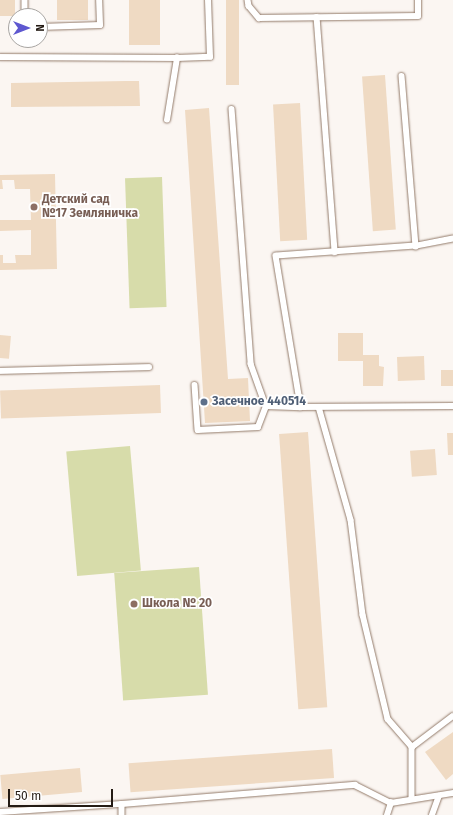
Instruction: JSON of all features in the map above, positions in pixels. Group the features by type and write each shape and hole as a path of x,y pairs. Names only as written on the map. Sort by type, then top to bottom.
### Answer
{"lane":[{"path":"48,27 100,25 99,0"},
{"path":"0,57 210,57 208,0"},
{"path":"248,0 249,6 259,18 418,16 418,0"},
{"path":"317,17 335,252"},
{"path":"167,120 177,58"},
{"path":"402,76 416,246"},
{"path":"195,385 198,430 258,427 266,406 251,364 232,109"},
{"path":"301,407 276,256 416,246 453,239"},
{"path":"0,371 149,366"},
{"path":"266,406 453,406"},
{"path":"319,407 351,520 363,615 388,720 412,747 412,798"},
{"path":"412,747 453,716"},
{"path":"0,812 18,813 355,785 391,803 412,798 439,796 453,793"},
{"path":"432,815 439,796"},
{"path":"387,815 391,803"},
{"path":"122,804 122,815"}],"green space":[{"path":"162,177 167,307 130,308 125,178"},
{"path":"130,446 141,571 77,576 66,452"},
{"path":"199,567 208,695 123,701 114,573"}],"building":[{"path":"0,0 15,0 15,8 8,8 8,16 0,16"},
{"path":"57,0 88,0 88,20 57,20"},
{"path":"129,0 160,0 160,45 129,45"},
{"path":"226,0 239,0 239,85 226,85"},
{"path":"385,75 396,230 373,231 362,77"},
{"path":"139,81 140,106 11,107 11,83"},
{"path":"300,103 307,240 280,241 273,104"},
{"path":"209,108 228,379 248,378 250,421 205,423 185,110"},
{"path":"55,174 57,269 0,270 0,255 3,255 3,263 16,263 15,255 31,255 31,230 0,231 0,220 31,220 30,189 15,189 14,180 2,180 3,189 0,189 0,175"},
{"path":"338,333 363,333 363,361 338,361"},
{"path":"0,335 11,336 9,359 0,358"},
{"path":"363,355 379,355 379,366 384,367 383,386 363,386"},
{"path":"424,356 425,380 398,381 397,357"},
{"path":"441,370 453,370 453,386 441,386"},
{"path":"160,385 161,413 1,419 0,391"},
{"path":"308,432 327,707 298,709 279,434"},
{"path":"447,433 453,433 453,455 448,455"},
{"path":"435,449 437,475 412,477 410,451"},
{"path":"453,732 453,774 446,780 425,752"},
{"path":"332,749 334,778 131,792 128,763"},
{"path":"80,768 82,792 2,799 0,775"}],"place":[{"name":"Детский сад №17 Земляничка","path":"34,207"},
{"name":"Засечное 440514","path":"204,402"},
{"name":"Школа № 20","path":"134,604"}]}
